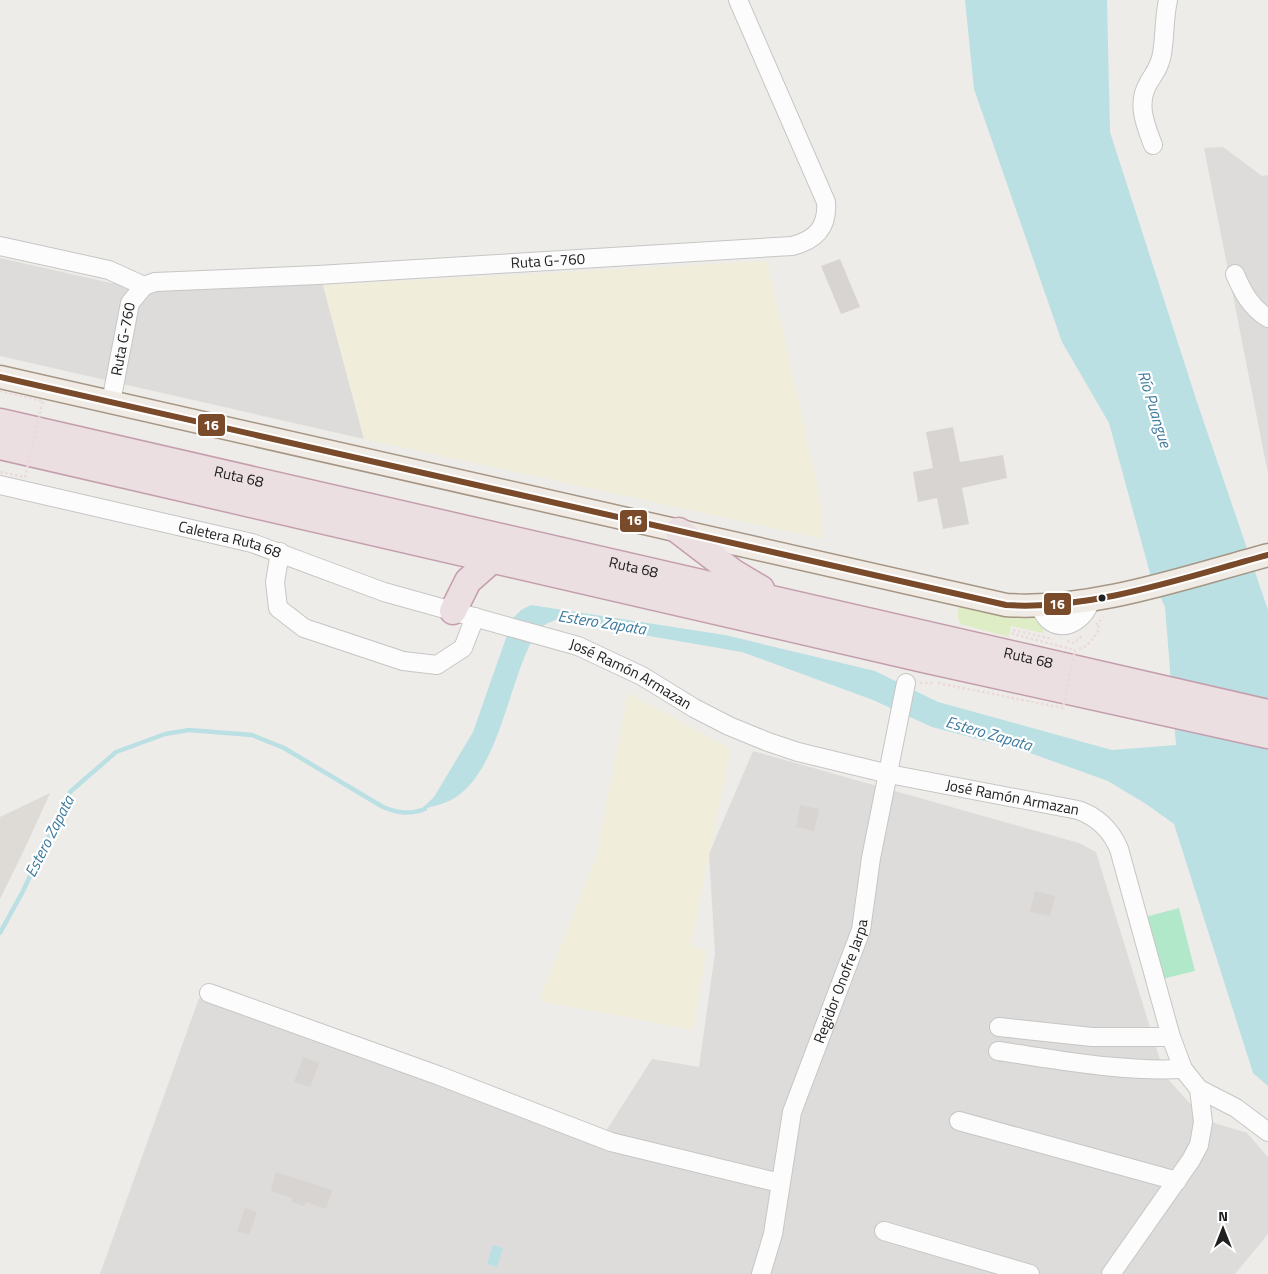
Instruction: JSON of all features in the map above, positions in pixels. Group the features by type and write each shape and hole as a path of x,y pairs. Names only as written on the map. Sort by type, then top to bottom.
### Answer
{"highway":[{"name":"Ruta 68","path":"0,422 783,602 1163,700 1268,735"},
{"name":"Ruta 68","path":"0,446 928,660 1163,700 1268,713"},
{"path":"679,531 734,573 783,602"},
{"path":"464,614 468,581 493,559"}],"main road":[{"path":"0,377 988,602 1040,606 1091,599 1268,556"}],"street":[{"name":"Ruta G-760","path":"111,402 130,304 144,286 168,280 318,275 792,246 806,243 822,230 827,211 826,202 738,0"},
{"path":"1153,145 1144,122 1142,103 1144,92 1158,70 1162,56 1168,0"},
{"path":"0,246 109,270 144,286"},
{"path":"1235,274 1247,298 1258,312 1268,318"},
{"name":"Caletera Ruta 68","path":"0,485 227,536 280,552 369,587 464,614"},
{"path":"280,552 275,582 278,608 304,628 403,661 437,665 463,648 464,614"},
{"name":"José Ramón Armazan","path":"464,614 542,635 604,657 642,676 694,708 768,742 889,774 1078,810 1102,823 1119,849 1171,1037 1183,1069 1199,1089"},
{"name":"Regidor Onofre Jarpa","path":"761,1274 774,1234 780,1183 792,1112 861,930 871,858 889,774 896,725 906,683"},
{"path":"209,993 440,1076 611,1142 780,1183"},
{"path":"999,1027 1092,1037 1171,1037"},
{"path":"998,1051 1122,1069 1183,1069"},
{"path":"1199,1089 1236,1108 1268,1132"},
{"path":"1111,1274 1177,1181 1199,1145 1203,1111 1199,1089"},
{"path":"959,1120 1177,1181"},
{"path":"884,1232 1030,1274"}],"path":[{"path":"0,391 43,401 25,477 0,472"},
{"path":"1092,628 1110,611"},
{"path":"1086,633 1074,642 1013,630 1013,634 1075,650 1086,647 1092,641 1099,630 1098,623"},
{"path":"938,683 1063,708 1075,650"}],"shaded area":[{"path":"1223,147 1262,176 1268,175 1268,474 1204,148"},
{"path":"0,258 111,283 323,285 364,439 0,356"},
{"path":"767,261 820,497 823,539 364,439 323,285"},
{"path":"628,693 731,749 691,945 707,951 693,1030 539,1001 596,857"},
{"path":"753,751 1079,843 1096,852 1165,1076 1205,1120 1247,1133 1268,1157 1268,1234 1235,1274 100,1274 199,998 599,1142 652,1059 699,1067 715,953 709,854"},
{"path":"50,793 26,846 0,899 0,817"}],"green space":[{"path":"963,603 1035,617 1044,628 1043,633 1011,626 1009,637 960,624 958,613"},
{"path":"1179,908 1195,971 1162,979 1145,917"}],"water":[{"name":"Río Puangue","path":"965,0 1107,0 1110,132 1197,402 1268,610 1268,1086 1253,1073 1174,824 1108,781 1030,753 932,727 873,700 742,652 556,620 546,624 537,632 527,651 502,724 481,770 467,788 449,801 420,810 434,797 473,732 513,618 521,610 531,605 725,635 875,671 938,702 1112,750 1176,745 1165,607 1151,577 1109,423 1062,342 974,89"},
{"path":"493,1245 503,1248 497,1267 487,1264"}],"building":[{"path":"840,259 860,307 841,314 821,266"},
{"path":"953,427 960,462 1003,455 1007,478 962,488 969,524 943,529 937,498 918,502 913,472 933,468 926,432"},
{"path":"800,805 819,809 814,831 796,827"},
{"path":"1035,891 1055,896 1050,916 1030,912"},
{"path":"303,1057 319,1063 310,1087 294,1082"},
{"path":"276,1172 332,1190 326,1209 306,1202 304,1206 291,1202 292,1198 271,1191"},
{"path":"245,1208 257,1212 249,1235 237,1231"}],"waterway":[{"name":"Estero Zapata","path":"0,933 22,893 70,792 116,752 165,734 189,730 252,735 284,748 383,807 404,812 425,809"}],"transit line":[{"name":"16","path":"0,377 1006,605 1071,603 1104,598 1171,582 1268,555"}]}
